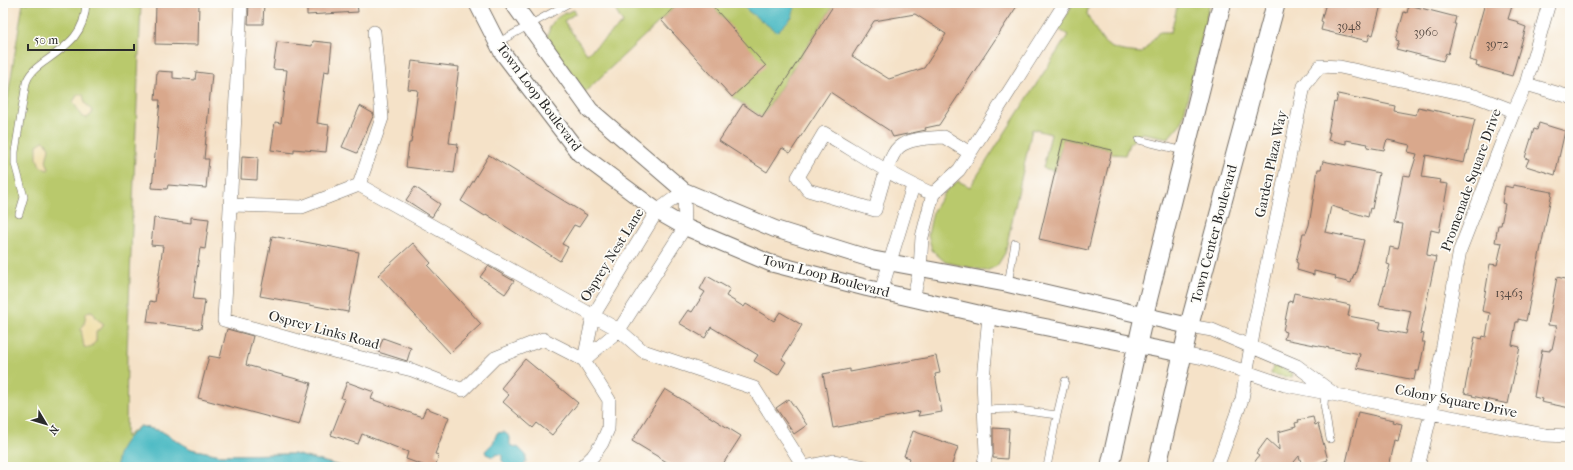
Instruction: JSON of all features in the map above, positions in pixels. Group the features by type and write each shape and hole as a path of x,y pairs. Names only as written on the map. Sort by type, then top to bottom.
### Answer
{"main road":[{"path":"1110,467 1144,315 1222,3"},
{"name":"Town Center Boulevard","path":"1157,467 1190,326 1276,3"}],"street":[{"name":"Osprey Links Road","path":"241,3 224,320 337,352 412,370 463,390 495,358 543,339 584,360"},
{"name":"Town Loop Boulevard","path":"477,3 502,52 579,153 657,212 685,227 770,263 913,299 989,316 1183,354"},
{"name":"Town Loop Boulevard","path":"513,3 590,110 684,191 775,229 870,260 1008,284 1190,326"},
{"path":"913,299 920,268 922,237 933,194 959,170 1065,3"},
{"name":"Promenade Square Drive","path":"1418,467 1431,413 1460,250 1526,84 1549,3"},
{"path":"230,205 302,207 359,185 382,118 374,32"},
{"name":"Garden Plaza Way","path":"1216,467 1242,398 1251,345 1304,86 1320,66 1340,67 1475,96 1514,111"},
{"path":"1526,84 1570,97"},
{"path":"933,194 913,186 886,170 824,134 798,177 808,190 875,210 886,170 898,147 909,142 944,137 970,153"},
{"name":"Osprey Nest Lane","path":"359,185 619,330 643,351 754,388 804,467 833,461 865,467"},
{"path":"881,291 913,186"},
{"path":"582,467 593,456 602,443 608,429 610,414 609,400 584,360 619,330 685,227 684,191"},
{"name":"Osprey Nest Lane","path":"584,360 593,316 657,212 684,191"},
{"path":"983,467 986,454 983,379 989,316"},
{"name":"Colony Square Drive","path":"1190,326 1212,330 1251,345 1297,366 1331,394"},
{"name":"Colony Square Drive","path":"1183,354 1208,359 1285,385 1546,435 1570,436"}],"lane":[{"path":"19,214 24,197 15,164 15,152 28,76 66,46 80,30 85,14 86,3"},
{"path":"497,43 569,3"},
{"path":"1139,140 1184,151"},
{"path":"1008,284 1015,243"},
{"path":"1047,467 1065,381"},
{"path":"1330,439 1324,405 1331,394"},
{"path":"984,410 1012,409 1058,415"}],"green space":[{"path":"23,3 141,3 127,353 126,437 140,426 161,431 191,449 220,455 294,454 344,467 3,467 3,127"},
{"path":"611,3 679,3 585,92 547,38 550,27 555,20 563,14 574,10 576,13 564,21 587,54 623,23"},
{"path":"710,3 835,3 762,117 732,97 694,55 728,23"},
{"path":"1072,3 1089,3 1087,14 1102,40 1112,48 1142,53 1159,32 1171,32 1178,3 1210,3 1182,122 1168,138 1142,133 1129,144 1125,155 1111,154 1111,150 1063,139 1055,171 1043,168 1051,134 1032,129 1005,253 997,266 986,271 945,262 932,250 928,235 933,211 945,192 958,181 970,187 1068,35 1058,29 1070,10"},
{"path":"1274,363 1293,374 1292,378 1271,374"}],"sand":[{"path":"78,94 83,95 85,103 92,111 92,114 87,118 83,117 73,102"},
{"path":"43,141 46,142 49,148 46,161 49,169 47,170 40,166 37,158 37,145"},
{"path":"91,311 97,319 104,324 101,329 96,331 96,341 90,348 84,347 81,329 84,325 87,312"}],"water":[{"path":"742,3 796,3 792,17 777,32 748,11"},
{"path":"140,426 161,431 191,449 220,455 294,454 344,467 117,467 120,449 127,439"},
{"path":"504,432 510,437 510,445 519,448 526,455 526,462 523,467 508,467 502,461 502,455 497,454 493,457 486,454 485,451 493,443 497,433"}],"building":[{"path":"156,3 199,3 198,45 155,44"},
{"path":"249,3 264,3 263,24 248,24"},
{"path":"307,3 357,3 358,12 307,15"},
{"path":"679,3 710,3 766,66 732,97 661,20"},
{"path":"835,3 1019,3 939,125 925,128 926,130 893,137 890,131 830,92 790,153 782,148 767,172 719,141 743,104 762,117","holes":["915,14 946,34 924,68 889,79 852,56 874,21"]},
{"path":"1326,3 1373,3 1381,5 1373,35 1370,34 1368,41 1321,30 1323,22 1321,21"},
{"path":"1485,3 1513,3 1508,19 1519,22 1518,24 1526,27 1512,76 1476,66 1477,62 1469,60"},
{"path":"1409,5 1456,17 1454,24 1456,24 1448,54 1446,53 1443,61 1396,49 1399,41 1396,40 1404,12 1407,13"},
{"path":"313,41 332,43 329,72 324,71 317,123 329,125 326,152 294,149 294,153 271,150 275,122 281,123 287,70 273,69 277,42 312,46"},
{"path":"412,61 459,67 449,143 458,144 454,173 406,167 409,143 411,143 418,90 408,89"},
{"path":"157,71 173,72 173,78 195,80 196,72 212,74 204,159 209,159 206,188 168,185 167,189 152,188 160,100 155,100"},
{"path":"1338,94 1395,106 1394,111 1416,115 1418,107 1475,119 1464,163 1426,155 1422,177 1441,180 1440,183 1448,184 1439,232 1431,230 1427,252 1427,255 1436,257 1420,333 1424,334 1422,342 1425,342 1419,371 1416,371 1414,380 1357,368 1360,354 1284,339 1286,332 1283,331 1289,301 1292,302 1294,293 1350,305 1348,316 1381,322 1379,329 1406,334 1411,311 1379,305 1390,265 1387,264 1390,247 1398,249 1399,246 1403,224 1394,223 1403,175 1410,176 1417,154 1408,152 1410,145 1388,140 1384,150 1367,147 1368,144 1346,140 1346,144 1328,140 1330,132 1328,132 1334,102 1336,103"},
{"path":"360,106 374,114 357,153 342,147"},
{"path":"1539,123 1565,131 1555,175 1526,166 1529,159 1525,158 1534,129 1537,130"},
{"path":"1063,139 1112,150 1088,250 1039,239"},
{"path":"489,155 587,215 579,227 574,225 562,244 568,247 560,261 486,214 485,216 461,201"},
{"path":"242,156 258,157 257,180 241,179"},
{"path":"1323,161 1379,173 1372,209 1370,208 1368,217 1331,206 1325,232 1364,240 1355,275 1354,274 1351,283 1335,279 1336,276 1314,271 1314,275 1297,270 1298,263 1296,262 1303,233 1306,233 1309,225 1318,169 1321,169"},
{"path":"1513,185 1552,192 1526,321 1518,319 1518,322 1516,322 1512,345 1520,347 1508,404 1464,393 1475,337 1482,339 1483,336 1486,337 1490,313 1482,311 1490,264 1497,265 1502,243 1495,242 1498,225 1501,225 1505,204 1502,203 1505,186 1513,188"},
{"path":"415,187 440,204 432,217 406,200"},
{"path":"191,217 209,219 205,249 200,248 193,299 205,300 201,329 147,322 150,301 155,302 163,246 151,245 154,218 191,223"},
{"path":"272,236 359,252 348,312 260,296"},
{"path":"413,243 431,263 428,266 481,324 450,353 378,275"},
{"path":"488,266 514,281 505,294 480,277"},
{"path":"707,276 730,289 726,296 744,307 746,304 774,321 780,312 802,325 782,359 786,362 778,375 754,361 758,355 711,327 705,338 679,323 688,310 692,312 705,292 700,289"},
{"path":"1557,277 1570,280 1570,408 1541,402 1542,399 1534,397 1542,350 1550,351 1550,349 1552,349 1557,326 1548,325"},
{"path":"227,329 253,336 246,365 311,383 299,425 198,398 209,356 220,358"},
{"path":"383,338 411,348 407,361 378,352"},
{"path":"936,356 940,373 935,374 942,412 918,416 920,411 833,428 823,374 850,369 850,372"},
{"path":"525,359 578,403 552,435 537,423 533,428 503,402 509,395 501,388"},
{"path":"347,382 374,392 371,399 422,417 426,408 449,417 435,454 439,455 435,467 428,467 406,459 408,452 362,434 358,444 331,435 345,399 341,398"},
{"path":"665,389 741,436 721,467 675,467 632,441"},
{"path":"789,399 807,425 794,434 776,408"},
{"path":"1358,412 1394,420 1393,422 1402,424 1398,441 1395,440 1389,467 1345,467"},
{"path":"1313,417 1315,425 1318,424 1328,460 1310,466 1309,464 1302,465 1299,456 1290,467 1251,467 1259,456 1256,454 1267,439 1279,450 1278,432 1296,427 1295,423 1299,422 1298,420"},
{"path":"993,428 1009,429 1007,459 993,458"},
{"path":"913,431 958,447 951,467 907,467 910,458 904,456"}]}
